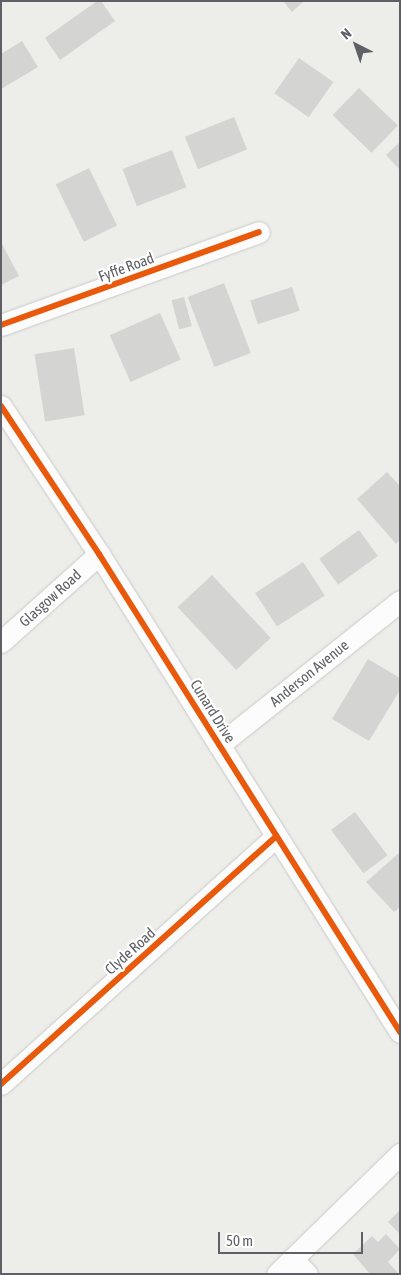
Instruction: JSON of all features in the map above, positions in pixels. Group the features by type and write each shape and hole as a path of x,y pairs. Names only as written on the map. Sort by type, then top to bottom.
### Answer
{"street":[{"name":"Fyffe Road","path":"1,325 259,232"},
{"name":"Cunard Drive","path":"1,406 99,554 400,1032"},
{"name":"Glasgow Road","path":"1,642 99,554"},
{"name":"Anderson Avenue","path":"219,745 400,601"},
{"name":"Clyde Road","path":"1,1084 276,836"},
{"path":"292,1269 400,1154"}],"building":[{"path":"97,1 101,1 115,21 60,60 45,38"},
{"path":"283,1 304,1 292,12"},
{"path":"22,41 38,67 1,89 1,54"},
{"path":"299,58 333,82 309,117 274,93"},
{"path":"359,88 398,126 371,153 333,115"},
{"path":"234,117 247,149 198,169 185,137"},
{"path":"400,142 400,170 386,155"},
{"path":"172,150 186,187 137,206 123,169"},
{"path":"89,168 117,226 84,242 56,184"},
{"path":"1,242 19,276 1,285"},
{"path":"224,283 251,353 214,367 188,297"},
{"path":"292,287 300,311 258,324 250,301"},
{"path":"184,297 192,326 179,329 171,300"},
{"path":"160,313 181,360 130,382 110,335"},
{"path":"74,348 85,415 45,421 34,354"},
{"path":"387,472 400,486 400,540 396,544 357,499"},
{"path":"359,530 378,556 338,585 319,559"},
{"path":"303,562 325,596 277,627 255,593"},
{"path":"212,575 271,638 236,670 178,607"},
{"path":"368,659 400,678 400,690 369,741 332,719"},
{"path":"355,812 387,855 364,873 331,830"},
{"path":"400,852 400,907 394,912 366,882"},
{"path":"400,1210 400,1234 388,1222"},
{"path":"386,1234 400,1249 388,1262 399,1274 370,1274 353,1254 372,1236 378,1242"}],"cycle path":[{"path":"1,325 259,232"},
{"path":"1,406 99,554 400,1032"},
{"path":"1,1084 276,836"}]}
